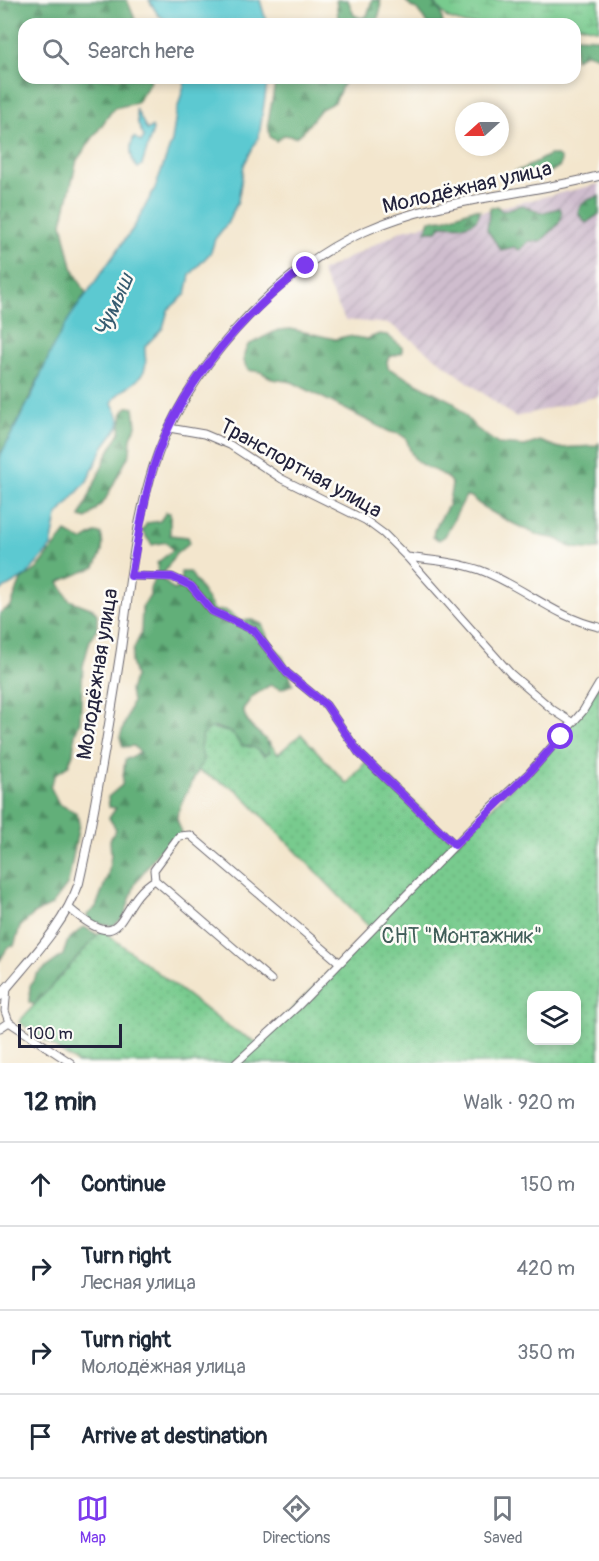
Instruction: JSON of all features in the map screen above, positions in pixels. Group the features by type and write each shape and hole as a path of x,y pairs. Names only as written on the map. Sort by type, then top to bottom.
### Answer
{"street":[{"name":"Молодёжная улица","path":"0,996 55,930 69,908 83,864 131,576 153,468 188,392 237,331 291,278 325,253 361,233 412,214 599,176"},
{"name":"Транспортная улица","path":"170,428 204,434 230,445 282,479 365,520 384,534 406,557 511,674 553,710 573,723"},
{"path":"406,557 458,564 482,570 574,617 599,627"},
{"path":"131,576 172,577 191,586 212,611 253,630 287,673 326,705 359,753 455,845"},
{"path":"236,1063 296,1008 455,845 530,772 573,723 599,684"},
{"path":"271,980 155,880 154,870 179,836 190,835 340,963"},
{"path":"69,908 90,926 102,930 112,929 128,913 142,888 155,880"},
{"path":"7,987 5,1011 9,1022 66,1062"},
{"path":"0,1028 9,1022"}],"shaded area":[{"path":"599,184 599,396 515,417 390,324 345,320 321,272 403,230"}],"green space":[{"path":"0,0 127,0 134,18 18,18 18,84 149,84 137,103 114,108 77,160 62,223 72,267 86,293 62,332 0,456"},
{"path":"336,0 348,0 354,15 361,18 337,18"},
{"path":"372,0 380,0 381,8 378,18 361,18 367,16"},
{"path":"405,0 432,0 442,18 423,18 417,9 411,7"},
{"path":"432,0 599,0 599,30 581,26 581,18 447,18"},
{"path":"581,37 599,38 599,57 586,53 581,56"},
{"path":"275,84 343,84 335,102 321,109 302,133 295,137 284,135 276,141 270,137 268,122"},
{"path":"549,155 556,155 561,159 560,166 549,173 529,173 525,179 519,180 515,171"},
{"path":"599,196 599,214 586,223 578,213 579,209 586,201"},
{"path":"522,205 541,213 560,208 561,217 556,226 541,241 529,241 520,250 514,247 501,250 487,230 490,208 497,206 502,211"},
{"path":"473,209 480,210 475,221 470,224 441,225 437,231 426,231 430,220 444,219"},
{"path":"291,329 335,339 348,336 367,339 379,334 387,335 402,347 402,353 390,357 387,361 388,368 453,402 476,428 498,444 525,446 540,441 559,448 595,446 599,443 599,549 570,547 557,539 541,536 504,519 472,497 466,496 445,536 439,540 433,537 434,530 448,506 452,485 441,473 417,461 403,436 390,432 292,382 272,379 261,372 248,370 244,358 248,345 278,330"},
{"path":"127,407 134,407 136,426 131,438 130,453 105,500 87,519 80,517 106,457 120,432 123,412"},
{"path":"166,512 170,513 170,535 188,537 190,542 175,555 161,578 174,590 180,587 181,572 190,572 215,611 225,610 241,621 252,620 262,624 270,643 282,655 293,684 281,689 270,685 253,696 243,709 249,723 267,743 270,749 267,756 251,747 241,745 232,733 215,727 204,754 204,764 180,808 177,819 181,833 169,846 159,850 135,884 124,917 113,926 89,922 87,915 96,907 108,875 111,855 110,840 116,829 109,818 116,808 109,807 108,797 122,785 125,760 140,753 134,746 123,747 120,737 132,702 130,690 135,676 131,662 134,648 141,634 142,607 150,596 150,589 158,570 157,563 173,550 166,542 152,545 142,531 147,523 160,521"},
{"path":"66,532 82,541 95,533 101,534 103,543 101,555 95,567 59,582 69,600 93,609 97,614 97,628 90,640 83,666 80,721 75,734 73,754 68,766 56,774 50,786 59,804 77,813 79,824 68,884 52,905 35,913 20,927 14,946 8,947 0,960 0,613 11,606 21,580 37,569"},
{"name":"СНТ \"Монтажник\"","path":"599,684 599,1063 77,1063 19,1022 102,930 230,1028 258,1043 372,930 237,790 197,770 204,761 200,747 203,734 211,728 232,733 241,745 255,748 264,756 270,752 268,741 278,754 301,734 347,784 369,758 456,844 561,737"},
{"path":"84,927 98,935 35,1005 29,1002 30,986 37,974 63,955 68,940"}],"water":[{"path":"149,0 260,0 265,18 163,18 158,15"},
{"name":"Чумыш","path":"184,84 267,84 259,136 244,165 238,201 227,224 215,239 211,252 190,275 186,294 168,310 163,328 145,346 146,365 141,376 119,394 112,403 120,420 119,426 104,446 87,481 57,516 51,547 26,576 0,591 0,456 70,317 134,227 155,188 172,141 176,114"},
{"path":"136,109 147,130 152,127 153,130 142,165 138,168 132,157 131,145 134,137 141,142 144,137 138,124"}],"route":[{"path":"306,266 261,305 213,359 188,392 164,438 153,468 131,576 172,577 191,586 212,611 253,630 287,673 326,705 359,753 455,845 530,772 561,737"}]}
